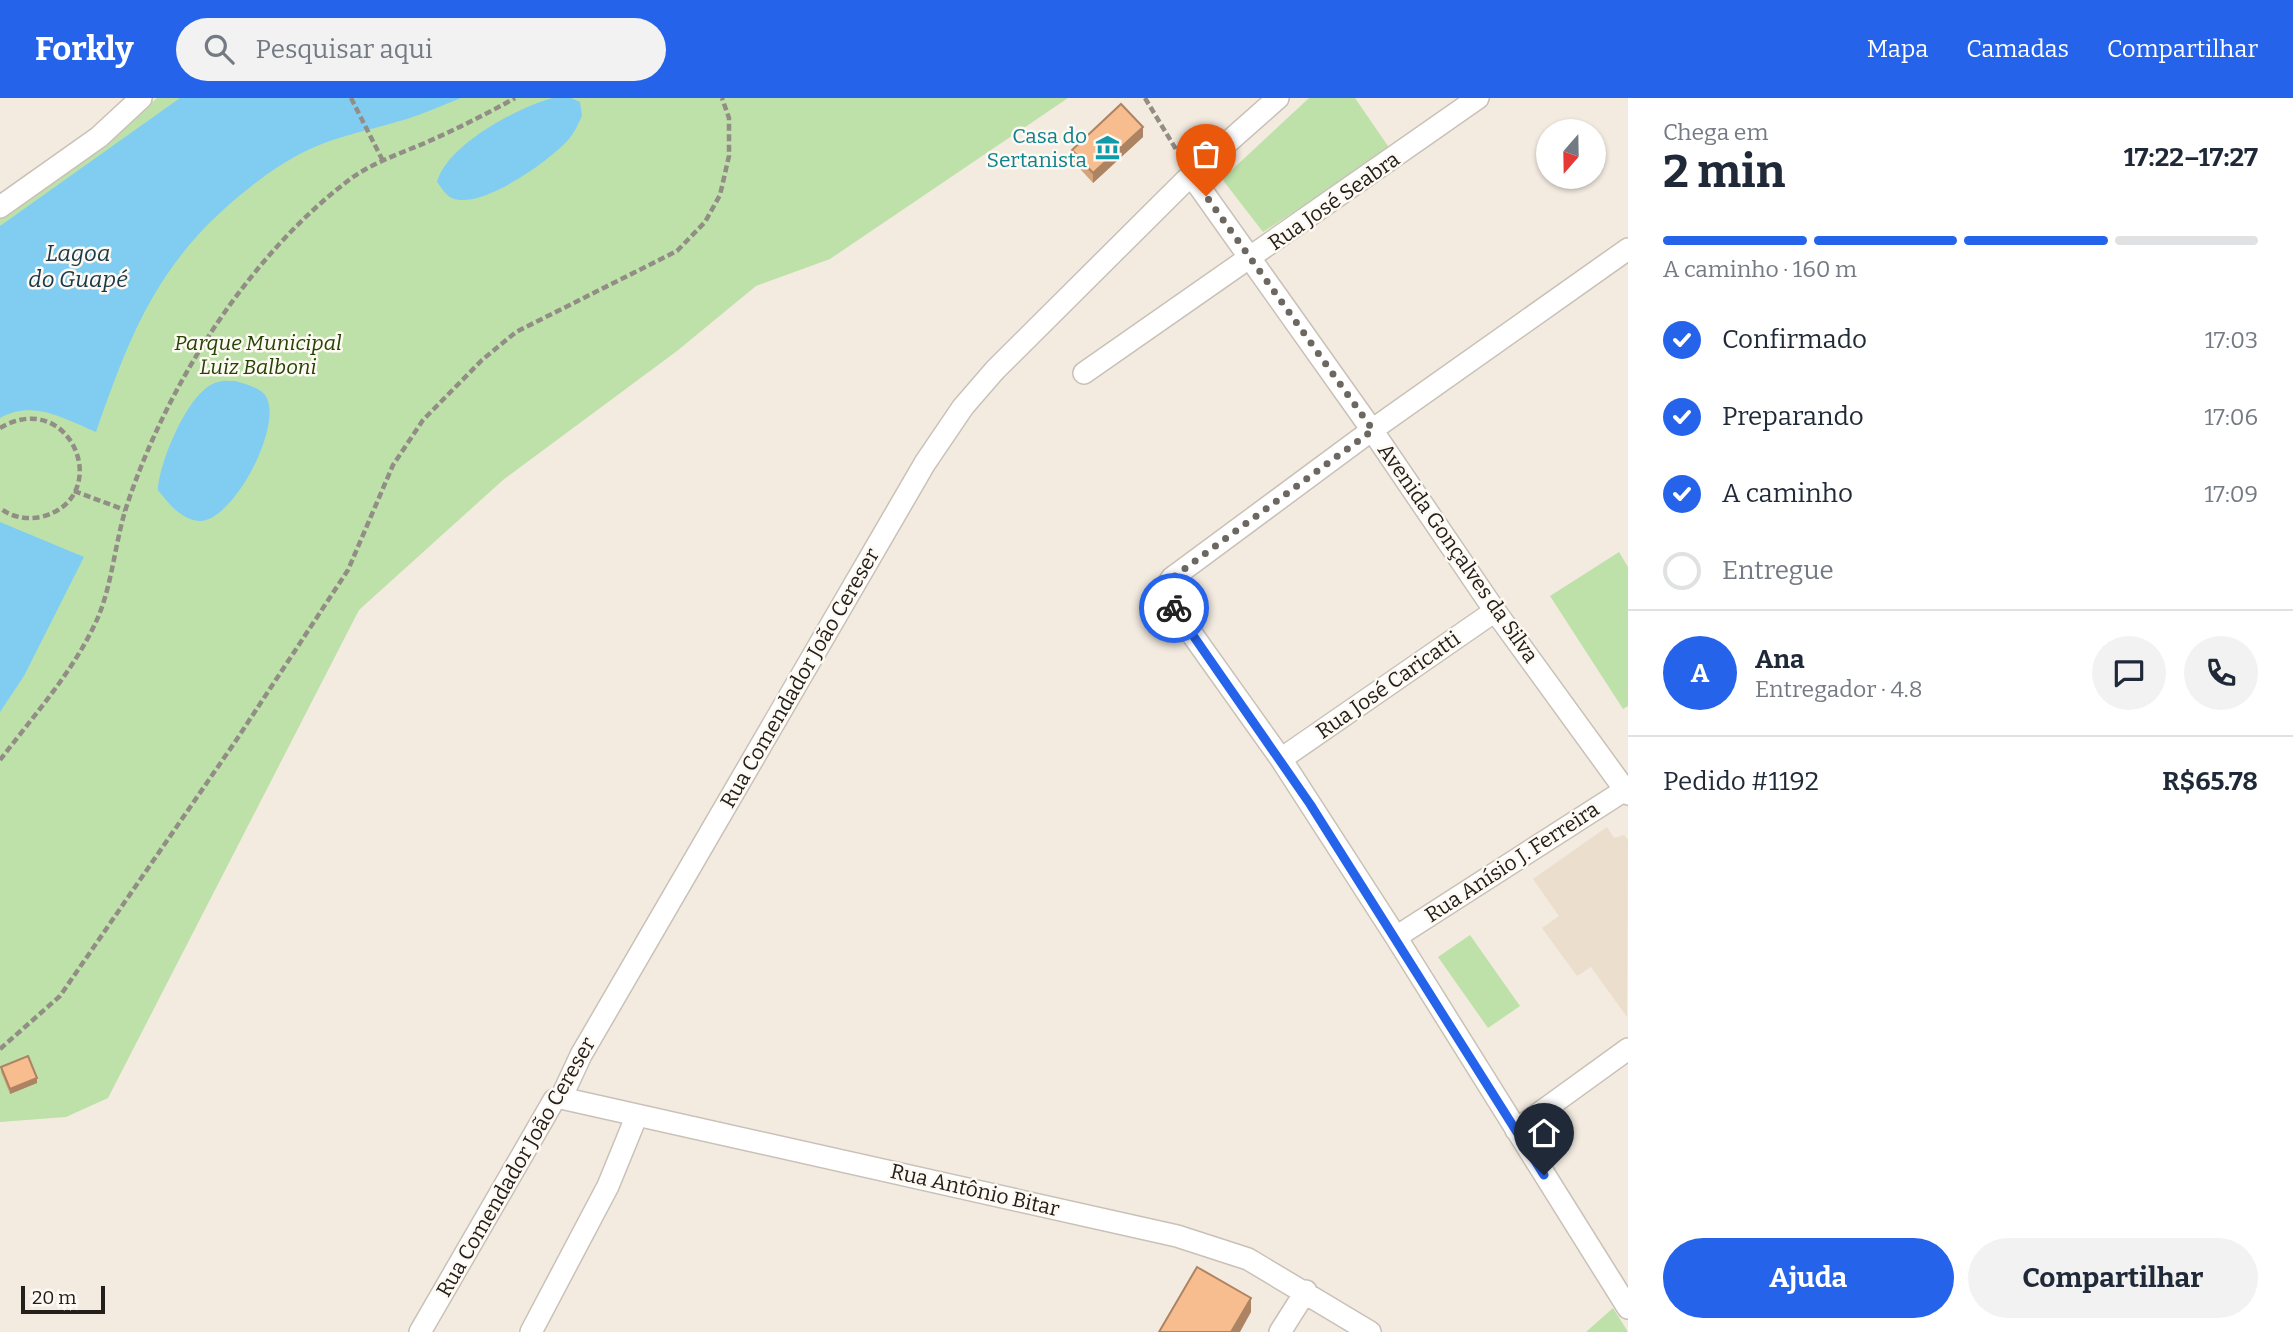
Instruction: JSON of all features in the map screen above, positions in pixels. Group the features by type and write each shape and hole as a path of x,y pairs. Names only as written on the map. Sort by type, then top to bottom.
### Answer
{"street":[{"path":"0,207 99,136 142,98"},
{"name":"Rua Comendador João Cereser","path":"420,1332 554,1100 561,1098 581,1055 716,821 925,463 955,418 995,370 1191,175 1278,98"},
{"name":"Rua José Seabra","path":"1084,373 1250,260 1478,98"},
{"name":"Avenida Gonçalves da Silva","path":"1191,175 1373,430 1495,611 1627,790"},
{"path":"1628,250 1373,430 1172,578 1166,587 1167,599 1281,760 1396,937 1628,1308"},
{"name":"Rua José Caricatti","path":"1281,760 1495,611"},
{"name":"Rua Anísio J. Ferreira","path":"1396,937 1627,790"},
{"path":"1516,1130 1628,1049"},
{"name":"Rua Antônio Bitar","path":"561,1098 1177,1236 1248,1259 1370,1332"},
{"path":"531,1332 608,1186 637,1115"},
{"path":"1280,1332 1306,1292"}],"path":[{"path":"351,98 383,160"},
{"path":"0,760 72,662 95,625 125,509 147,452 178,388 232,301 297,226 354,177 383,160 474,121 514,98"},
{"path":"0,1049 60,996 172,835 348,570 393,465 423,420 482,360 516,332 677,251 705,222 720,195 729,156 729,118 722,98"},
{"path":"1145,98 1191,175"},
{"path":"0,428 18,420 35,419 51,423 65,433 75,447 80,462 79,478 74,491 63,506 50,514 34,518 18,517 0,508"},
{"path":"74,491 125,509"}],"shaded area":[{"path":"1607,827 1614,838 1624,835 1628,840 1627,1017 1591,967 1577,976 1542,928 1559,916 1533,879"}],"green space":[{"name":"Parque Municipal Luiz Balboni","path":"157,98 1068,98 830,259 756,286 677,351 503,480 359,610 108,1098 66,1117 0,1122 0,217 111,138"},
{"path":"1309,98 1355,98 1390,149 1263,232 1222,179"},
{"path":"1619,552 1628,567 1628,706 1623,709 1550,596"},
{"path":"1470,935 1520,1006 1488,1028 1438,957"},
{"path":"1613,1308 1628,1332 1586,1332"}],"water":[{"name":"Lagoa do Guapé","path":"180,98 461,98 407,119 310,149 269,173 232,202 182,253 147,307 120,366 96,432 61,417 37,411 25,410 0,418 0,226"},
{"path":"553,98 571,98 580,102 582,116 571,136 560,148 497,191 464,200 452,198 445,193 437,182 443,168 454,155 504,119"},
{"path":"235,381 255,388 265,395 269,408 263,446 241,487 228,504 214,516 201,521 194,520 176,510 158,490 164,463 178,428 197,398 207,387 218,382"},
{"path":"0,522 84,557 24,676 0,712"}],"building":[{"name":"Casa do Sertanista","path":"1121,104 1143,127 1093,173 1072,150"},
{"path":"28,1056 37,1078 10,1089 1,1067"},
{"path":"1197,1267 1251,1298 1231,1332 1159,1332"}],"way so far":[{"path":"1174,608 1167,599 1166,587 1172,578 1373,430 1206,196"}],"place":[{"name":"Casa do Sertanista","path":"1107,148"}],"route":[{"path":"1174,608 1310,804 1465,1045 1544,1175"}]}
